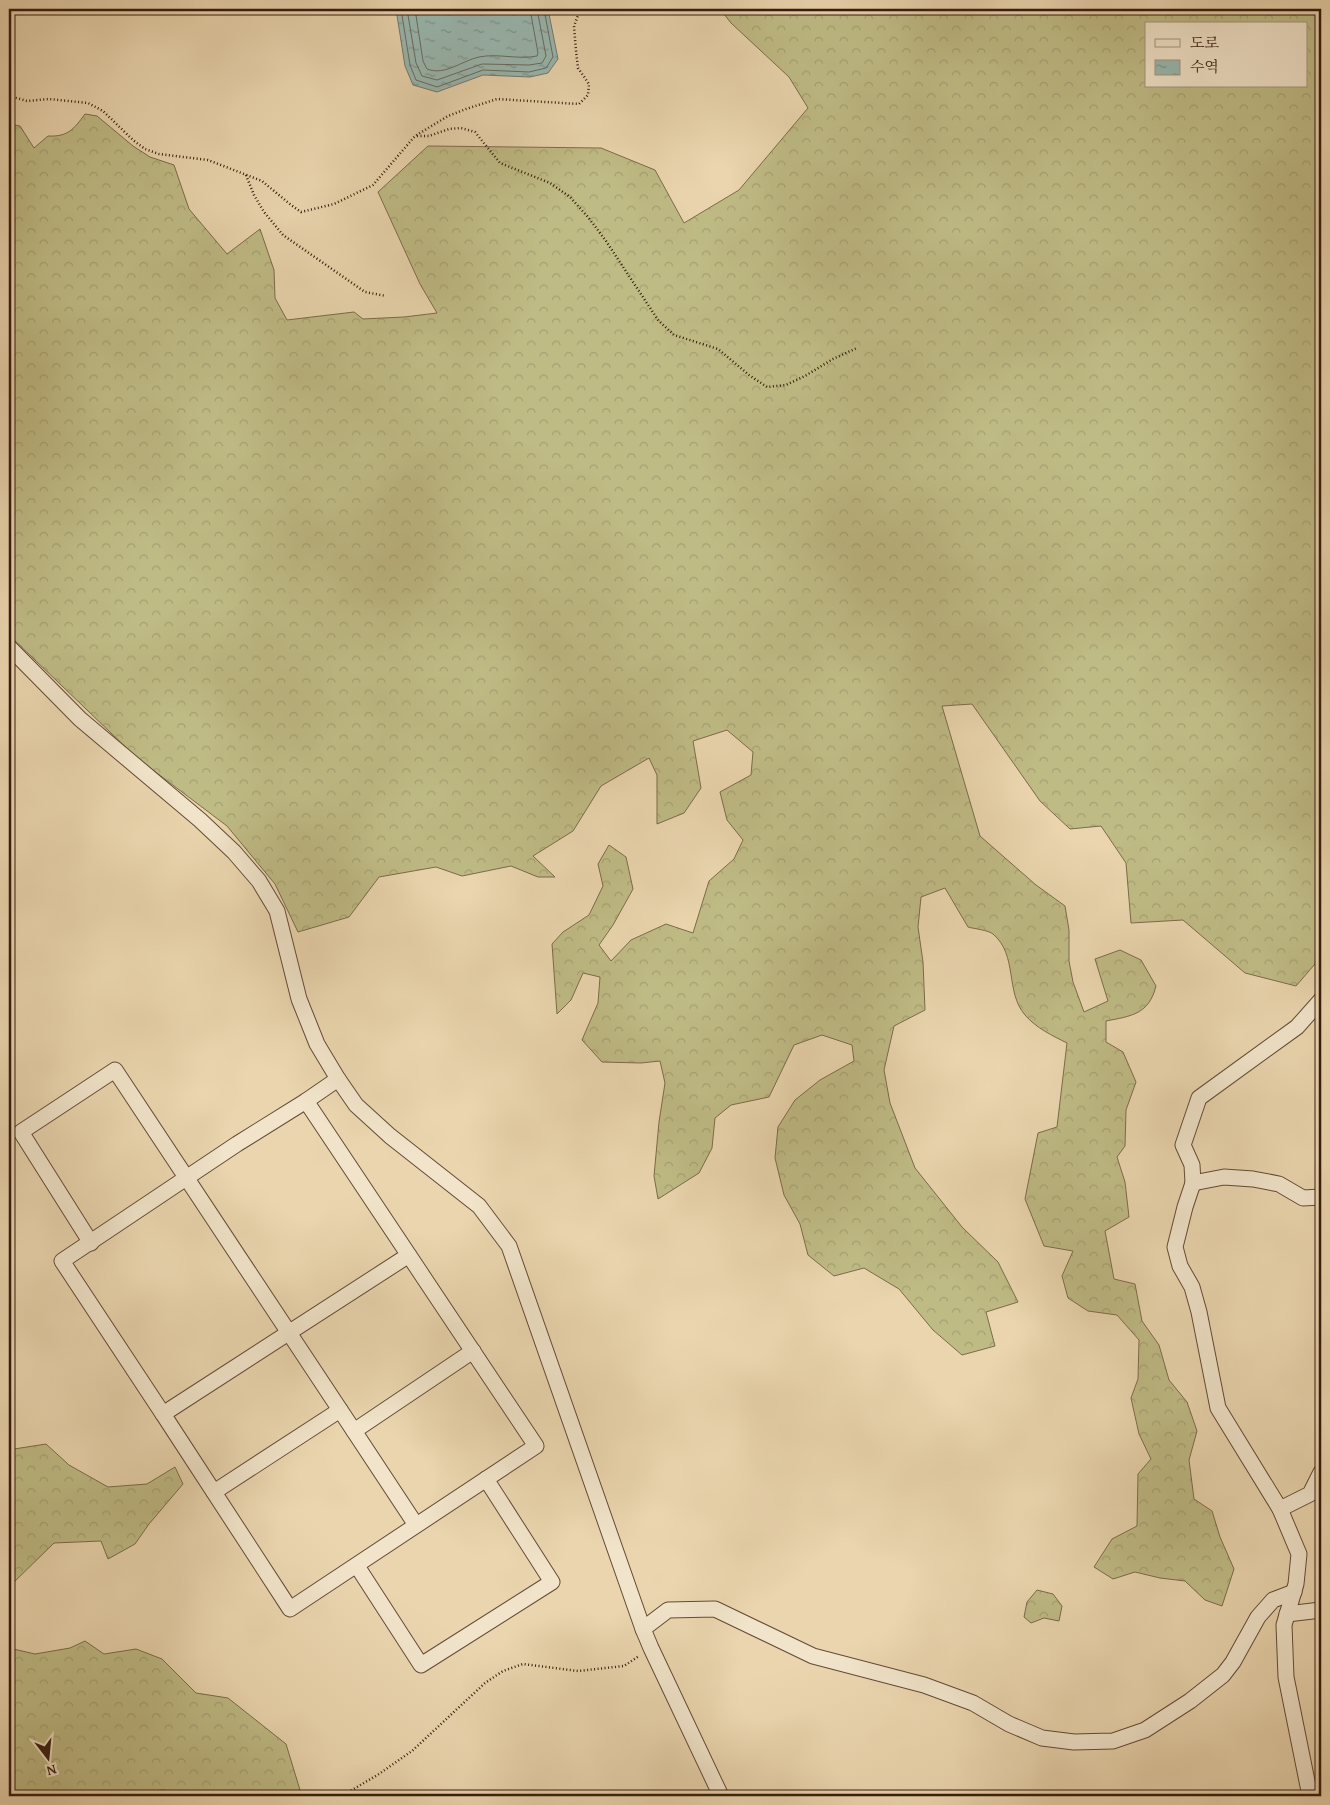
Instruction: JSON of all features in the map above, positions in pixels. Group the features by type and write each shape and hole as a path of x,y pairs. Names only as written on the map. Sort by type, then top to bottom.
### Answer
{"street":[{"path":"9,646 80,718 200,820 234,852 259,881 277,910 298,998 317,1044 338,1079 356,1105 390,1136 479,1206 509,1246 643,1628 721,1796"},
{"path":"1310,1796 1286,1677 1284,1625 1296,1584 1298,1554 1280,1509 1218,1408 1199,1312 1192,1287 1180,1266 1175,1247 1184,1207 1193,1183 1192,1165 1183,1145 1199,1098 1296,1027 1321,1000"},
{"path":"91,1243 21,1132 115,1070 416,1525"},
{"path":"306,1101 536,1446 290,1609 62,1262 237,1144 338,1079"},
{"path":"1193,1183 1224,1177 1253,1179 1279,1184 1303,1198 1321,1197"},
{"path":"163,1414 409,1255"},
{"path":"354,1430 473,1352"},
{"path":"214,1492 340,1410"},
{"path":"1280,1509 1310,1494 1321,1472"},
{"path":"357,1566 421,1665 552,1582 486,1479"},
{"path":"643,1628 668,1610 715,1609 813,1656 924,1685 974,1703 1009,1724 1042,1738 1074,1742 1113,1741 1145,1730 1190,1701 1223,1675 1233,1662 1258,1617 1273,1600 1294,1592"},
{"path":"1287,1614 1321,1610"}],"path":[{"path":"9,96 27,101 50,99 88,103 104,111 133,140 145,148 159,154 208,160 262,181 301,212 334,204 373,185 416,136 448,116 497,99 579,104 588,95 589,84 578,68 576,51 574,26 582,9"},
{"path":"416,136 429,136 449,129 462,128 475,132 500,163 550,183 570,197 606,241 640,294 674,335 718,348 749,375 767,387 786,385 857,348"},
{"path":"246,175 254,195 264,212 283,235 365,292 386,296"},
{"path":"342,1796 379,1774 412,1751 485,1683 503,1671 523,1664 578,1672 624,1666 651,1648"}],"green space":[{"path":"720,9 1321,9 1321,957 1296,986 1245,973 1183,920 1131,923 1126,863 1101,826 1070,829 1040,801 972,704 942,706 980,836 1036,885 1065,906 1069,930 1069,961 1073,982 1084,1012 1108,1001 1095,959 1120,950 1141,960 1156,986 1149,1003 1144,1008 1131,1015 1106,1021 1106,1042 1123,1052 1136,1082 1126,1110 1125,1146 1117,1157 1125,1182 1129,1217 1105,1231 1114,1279 1135,1284 1142,1321 1159,1345 1169,1380 1187,1402 1197,1431 1189,1460 1194,1499 1212,1511 1220,1537 1234,1569 1222,1606 1205,1600 1185,1581 1135,1572 1113,1579 1094,1567 1112,1539 1137,1526 1138,1474 1151,1459 1139,1434 1131,1398 1138,1379 1139,1340 1117,1315 1088,1311 1068,1298 1062,1276 1073,1251 1044,1246 1025,1199 1038,1133 1057,1127 1067,1043 1039,1028 1025,1015 1015,996 1009,963 1001,943 991,933 968,927 945,888 921,897 918,927 923,962 925,1010 894,1026 884,1070 890,1103 915,1168 962,1227 998,1262 1018,1302 986,1312 995,1346 962,1355 933,1330 899,1289 864,1268 834,1276 808,1255 800,1224 784,1195 775,1158 778,1127 795,1100 820,1080 854,1061 852,1045 822,1035 794,1045 769,1097 731,1105 715,1118 712,1148 699,1173 658,1199 654,1176 665,1083 660,1061 641,1063 602,1062 582,1040 598,1003 600,977 583,973 571,1000 557,1014 552,944 563,932 589,915 603,886 598,864 609,845 626,857 633,889 613,925 599,945 611,961 631,940 666,924 693,933 709,881 734,859 743,840 727,820 720,792 751,775 753,752 727,730 693,741 701,788 684,813 657,824 657,775 649,758 601,786 573,831 533,856 555,877 538,877 511,866 462,876 436,867 379,877 349,917 298,932 275,884 227,826 137,758 9,635 9,124 20,126 34,148 48,136 61,135 70,131 85,114 97,116 133,146 150,157 174,165 189,209 227,254 260,229 274,270 275,298 287,320 354,312 363,319 404,317 437,313 420,284 378,192 428,146 601,148 655,170 684,223 739,190 808,108 789,77 731,23"},
{"path":"9,1443 14,1449 46,1444 69,1465 108,1487 147,1484 175,1467 183,1484 149,1524 135,1544 108,1559 101,1541 54,1543 9,1587"},
{"path":"1037,1590 1053,1594 1062,1606 1059,1621 1044,1618 1031,1623 1024,1617 1027,1602"},
{"path":"85,1641 104,1654 136,1649 162,1659 196,1693 228,1698 286,1744 300,1790 288,1796 203,1796 163,1790 112,1796 16,1796 9,1792 9,1648 35,1654 70,1648"}],"water":[{"path":"396,9 548,9 558,59 548,73 530,77 483,75 437,92 413,85 405,66"}]}
